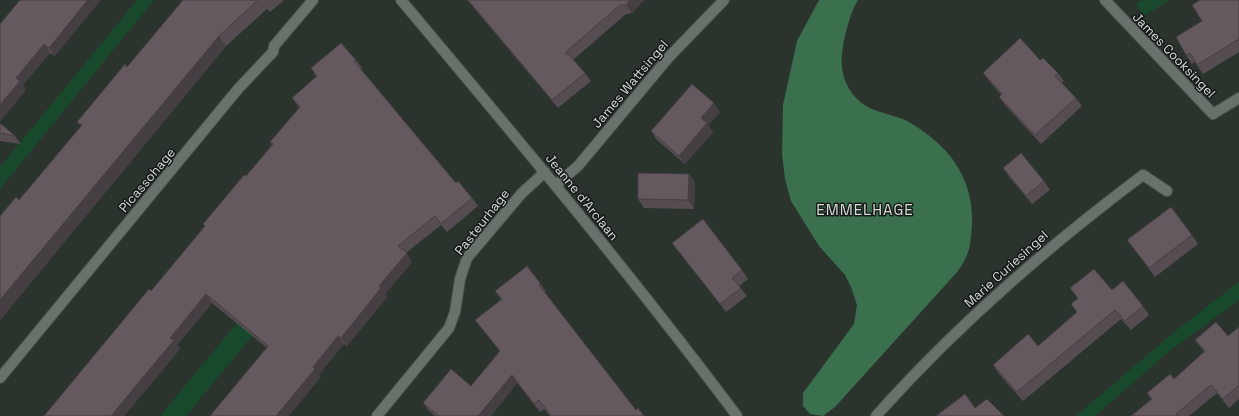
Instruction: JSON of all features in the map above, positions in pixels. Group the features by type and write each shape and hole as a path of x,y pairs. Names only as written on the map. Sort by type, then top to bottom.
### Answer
{"street":[{"name":"Picassohage","path":"0,378 238,89 273,52 274,46 313,0"},
{"name":"Jeanne d'Arclaan","path":"401,0 556,185 646,297 736,416"},
{"name":"James Wattsingel","path":"556,185 578,166 669,57 724,0"},
{"name":"James Cooksingel","path":"1105,0 1213,114 1239,98"},
{"name":"Pasteurhage","path":"377,416 449,328 455,312 460,278 467,258 522,192 545,172"},
{"name":"Marie Curiesingel","path":"876,416 950,338 1081,221 1143,174 1167,191"}],"shaded area":[{"path":"137,0 154,0 0,189 0,167"},
{"path":"819,0 858,0 848,23 842,51 843,71 849,89 863,104 875,110 907,121 935,140 946,151 956,164 963,177 971,208 972,225 969,249 965,260 958,271 835,407 823,416 810,414 803,406 803,393 854,324 857,305 845,275 819,246 791,201 785,179 782,154 783,105 797,41"},
{"path":"1142,0 1170,0 1144,16 1136,4"},
{"path":"350,186 363,202 186,416 160,416"},
{"path":"1239,282 1239,300 1167,353 1095,416 1076,416 1174,332"}],"building":[{"path":"20,0 88,0 49,48 44,44 16,78 20,81 0,105 0,24"},
{"path":"183,0 258,0 219,36 0,300 0,216 16,197 19,200 82,125 77,122 125,64 127,67"},
{"path":"468,0 630,0 626,5 620,5 565,53 570,56 585,73 552,100"},
{"path":"1200,0 1239,0 1239,39 1197,65 1190,53 1186,55 1176,37 1202,21 1192,5"},
{"path":"1020,38 1040,60 1043,58 1058,73 1055,76 1076,98 1035,135 999,97 1002,94 983,73"},
{"path":"341,43 356,60 354,61 456,183 458,181 472,198 441,224 435,216 398,246 407,253 379,286 381,288 341,338 338,336 313,367 315,369 276,416 210,416 268,346 206,294 170,338 174,340 111,416 44,416 149,289 151,291 205,226 203,224 244,175 246,176 273,144 270,142 300,107 292,98 317,76 311,68"},
{"path":"692,84 714,103 701,118 707,123 679,156 651,131"},
{"path":"0,123 15,136 0,133"},
{"path":"1021,153 1044,181 1026,196 1003,168"},
{"path":"638,173 689,174 688,200 638,199"},
{"path":"1171,207 1192,235 1149,268 1127,240"},
{"path":"703,219 742,270 732,278 741,288 720,304 672,243"},
{"path":"527,266 540,283 539,285 636,410 638,408 644,416 551,416 539,400 534,404 512,375 478,416 439,416 423,403 451,369 471,386 500,351 475,320 502,299 495,291"},
{"path":"1094,269 1112,290 1123,281 1143,306 1125,321 1115,310 1017,392 993,365 1028,334 1038,346 1077,312 1071,304 1078,298 1070,288"},
{"path":"1216,322 1228,336 1239,327 1239,385 1223,399 1211,385 1176,414 1177,416 1131,416 1152,399 1147,393 1170,374 1174,379 1205,351 1195,340"},
{"path":"965,394 975,408 987,399 1004,416 936,416"}],"district":[{"name":"EMMELHAGE","path":"865,209"}]}
